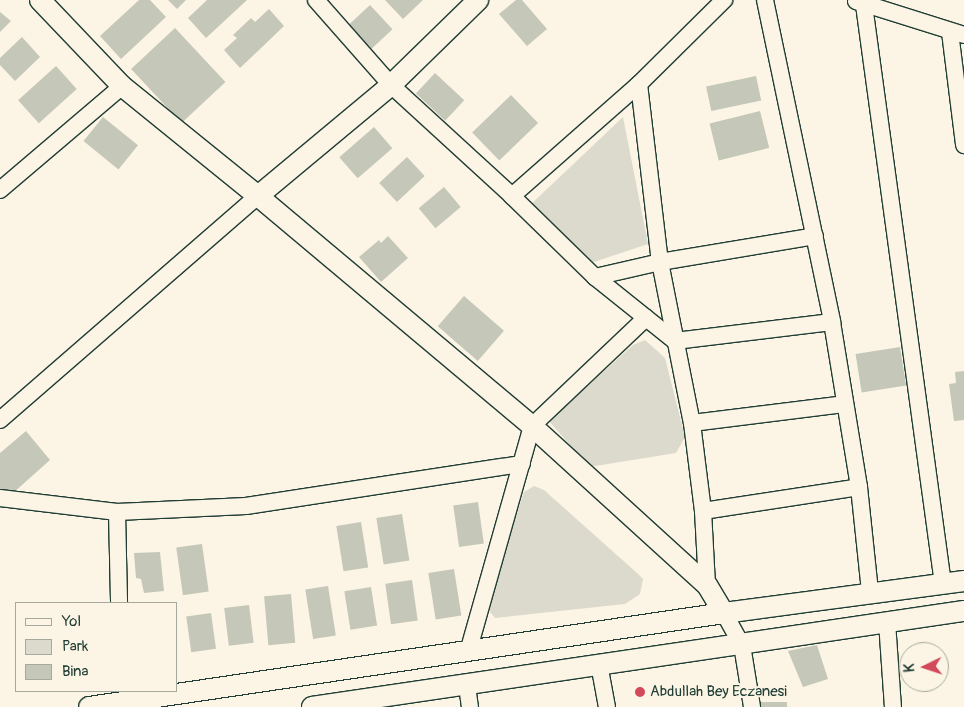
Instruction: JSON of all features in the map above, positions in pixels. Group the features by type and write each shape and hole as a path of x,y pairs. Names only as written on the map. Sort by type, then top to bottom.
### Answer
{"street":[{"path":"40,0 122,86 258,196 532,426 708,586 742,645 752,707"},
{"path":"316,0 392,85 512,196 595,278 675,341 832,322"},
{"path":"0,420 258,196 392,85 478,0"},
{"path":"512,196 639,84 724,0"},
{"path":"766,0 832,322 859,487 870,592"},
{"path":"943,584 863,2 957,34 964,145"},
{"path":"639,84 660,262 692,423 703,511 708,586"},
{"path":"0,190 122,86"},
{"path":"595,278 660,262 815,236"},
{"path":"468,652 532,426 646,318"},
{"path":"692,423 844,404"},
{"path":"0,498 117,512 246,506 522,464"},
{"path":"703,511 859,487"},
{"path":"117,512 120,602"},
{"path":"89,707 122,700 468,652 724,613 870,592 964,581"},
{"path":"322,706 964,611"},
{"path":"887,622 893,707"},
{"path":"598,664 607,707"},
{"path":"467,686 470,707"}],"green space":[{"path":"623,117 648,244 591,263 528,207"},
{"path":"645,340 665,358 685,437 676,453 589,467 549,421 633,345"},
{"path":"534,486 544,490 643,579 640,594 625,604 495,618 486,607 524,492"}],"building":[{"path":"139,0 150,0 166,17 121,59 100,36"},
{"path":"168,0 186,0 177,9"},
{"path":"207,0 247,0 206,38 188,18"},
{"path":"385,0 423,0 403,19"},
{"path":"516,0 522,0 547,29 527,46 499,14"},
{"path":"370,5 393,29 366,54 344,30"},
{"path":"269,9 284,26 240,68 224,50 237,38 233,35 251,18 255,22"},
{"path":"0,12 11,21 0,32"},
{"path":"175,28 225,82 182,123 131,69"},
{"path":"22,37 40,57 15,81 0,65 0,58"},
{"path":"56,66 77,89 39,123 18,100"},
{"path":"435,73 464,100 445,121 416,93"},
{"path":"756,76 761,100 711,111 706,87"},
{"path":"511,95 538,123 499,161 472,133"},
{"path":"760,111 769,148 719,160 710,124"},
{"path":"103,117 138,145 118,169 83,141"},
{"path":"374,127 392,148 358,178 339,157"},
{"path":"407,157 425,176 397,202 379,183"},
{"path":"444,187 461,207 435,228 419,208"},
{"path":"388,236 408,258 381,282 359,257 379,240 381,243"},
{"path":"464,296 504,331 478,361 438,326"},
{"path":"900,347 906,386 862,393 856,354"},
{"path":"964,371 964,420 954,421 949,384 956,383 955,372"},
{"path":"26,431 50,460 13,493 0,491 0,453"},
{"path":"478,502 484,544 459,547 453,505"},
{"path":"402,514 409,560 384,564 376,518"},
{"path":"361,522 368,567 344,571 336,526"},
{"path":"202,544 209,592 183,595 176,548"},
{"path":"160,552 164,591 144,593 141,579 136,578 134,553"},
{"path":"454,569 461,615 436,619 428,573"},
{"path":"412,580 418,621 391,624 385,584"},
{"path":"328,586 336,635 313,639 305,590"},
{"path":"371,587 377,626 350,630 344,591"},
{"path":"291,594 295,643 268,645 264,596"},
{"path":"249,605 254,643 229,646 224,608"},
{"path":"211,613 216,649 191,652 186,616"},
{"path":"817,645 828,679 803,687 788,651"},
{"path":"756,702 787,702 787,707 756,707"}],"place":[{"name":"Abdullah Bey Eczanesi","path":"640,692"}]}
